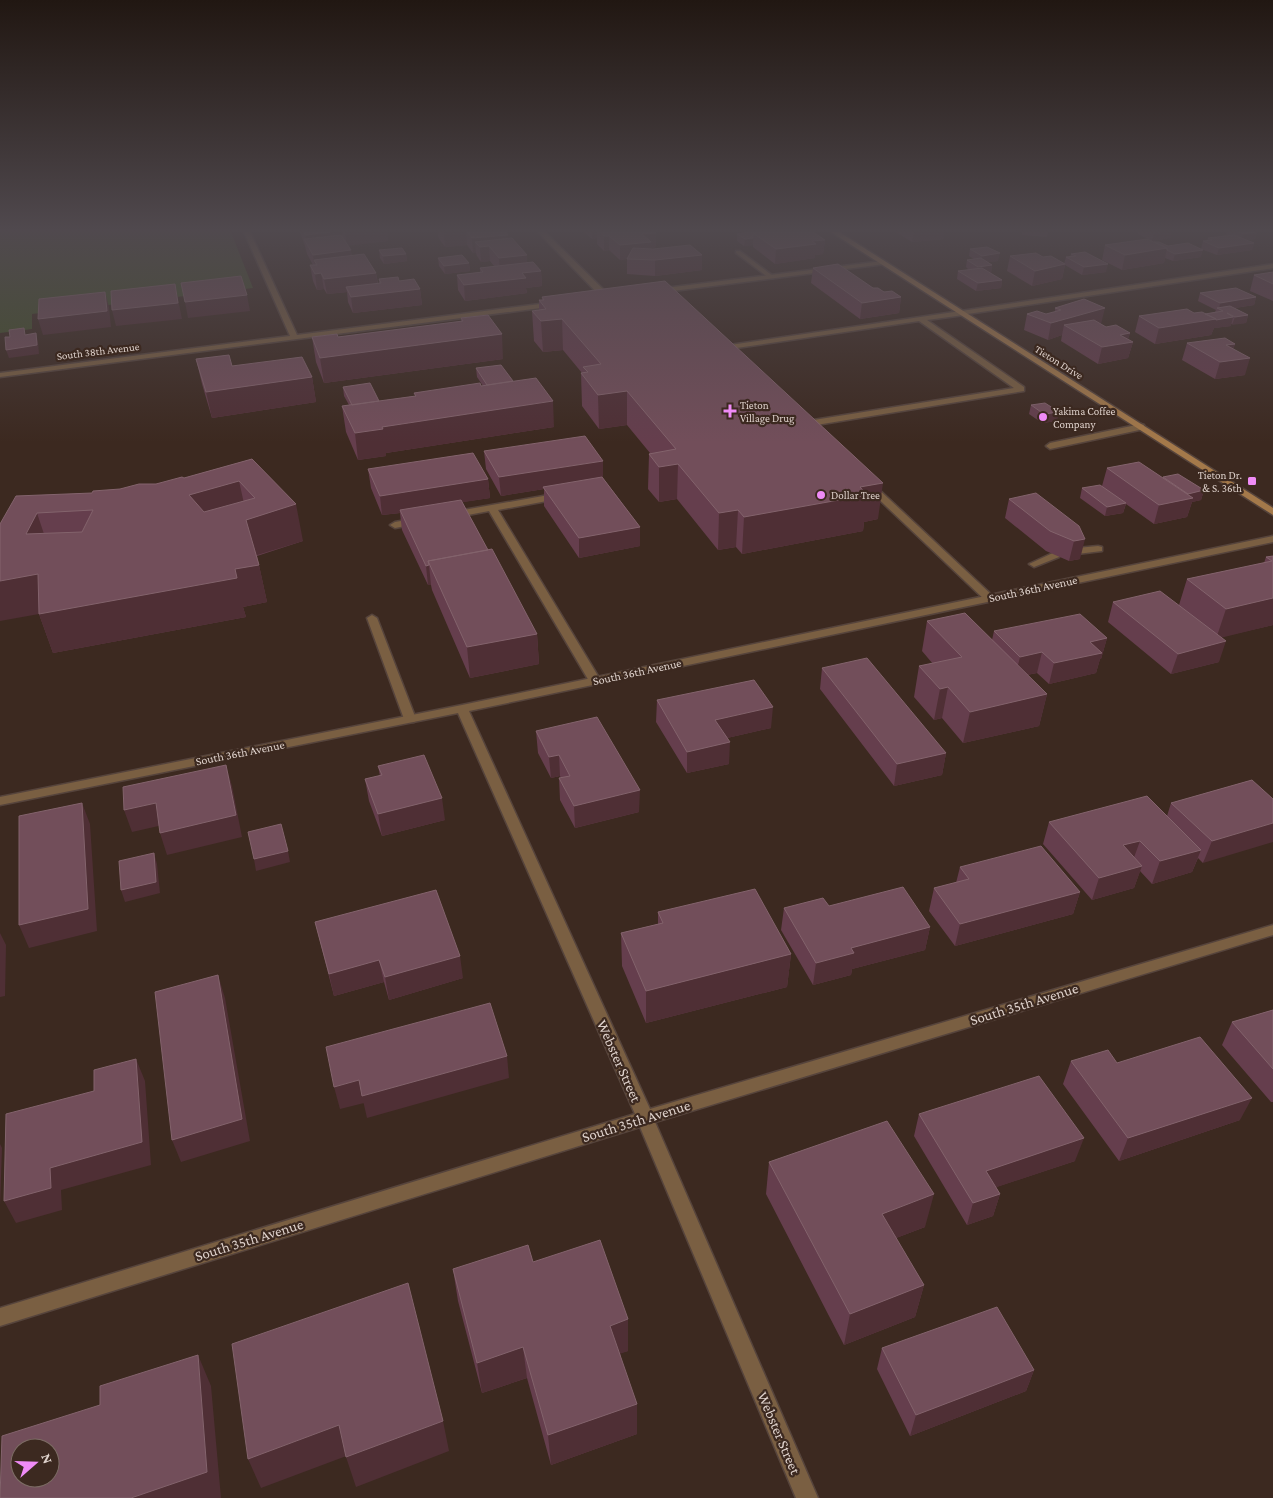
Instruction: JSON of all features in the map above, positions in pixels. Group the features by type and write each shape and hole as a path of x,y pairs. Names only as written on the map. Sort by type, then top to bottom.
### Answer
{"main road":[{"name":"Tieton Drive","path":"944,302 1273,512"}],"street":[{"path":"278,302 294,338"},
{"name":"South 38th Avenue","path":"0,375 567,302"},
{"path":"736,359 720,344 1035,302"},
{"path":"816,435 800,420 1021,389 921,318"},
{"path":"1050,446 1141,427"},
{"path":"864,480 990,598"},
{"path":"444,516 568,495"},
{"path":"492,508 594,681"},
{"path":"395,525 424,520"},
{"name":"South 36th Avenue","path":"0,801 462,709 1273,539"},
{"path":"1077,551 1098,549"},
{"path":"1034,564 1055,555"},
{"path":"372,618 410,719"},
{"name":"Webster Street","path":"462,709 645,1118 807,1498"},
{"name":"South 35th Avenue","path":"0,1317 645,1118 1273,930"}],"green space":[{"path":"0,302 135,302 32,314 32,329 0,333"}],"building":[{"path":"39,302 106,302 107,311 38,319"},
{"path":"112,302 178,303 112,310"},
{"path":"540,302 688,302 883,483 860,487 867,495 744,517 738,510 719,513 678,464 659,467 649,454 676,449 627,391 598,395 581,373 588,372 583,367 601,364 562,319 541,321 532,311 546,309"},
{"path":"1075,302 1091,302 1105,308 1051,323 1027,314 1037,311 1046,314 1061,310 1055,308"},
{"path":"1230,306 1248,315 1235,317 1227,313 1233,317 1216,320 1205,314 1223,311 1217,308"},
{"path":"1187,309 1194,313 1202,312 1216,319 1159,328 1139,316"},
{"path":"488,315 502,334 320,358 312,337 337,334 338,337 463,321 461,318"},
{"path":"1094,320 1106,327 1116,325 1130,333 1120,335 1133,342 1102,347 1064,325"},
{"path":"24,328 25,335 36,333 37,345 6,350 5,337 10,337 9,330"},
{"path":"1225,338 1235,344 1226,345 1250,358 1220,362 1187,343"},
{"path":"229,355 232,366 302,357 312,377 206,392 196,359"},
{"path":"501,365 513,381 487,385 476,368"},
{"path":"536,378 553,401 382,427 383,429 355,433 342,406 416,396 414,393 480,383 481,386"},
{"path":"370,383 379,401 352,405 343,387"},
{"path":"1045,403 1059,412 1044,414 1031,405"},
{"path":"585,436 603,461 499,477 484,451"},
{"path":"473,453 488,479 380,496 368,469"},
{"path":"252,459 296,504 246,520 259,565 235,569 237,578 39,614 38,574 0,581 0,524 16,496 92,493 93,491 120,489 139,484 156,484","holes":["239,481 255,498 204,512 189,495","93,510 82,532 26,534 37,513"]},
{"path":"1139,462 1193,498 1159,505 1107,468"},
{"path":"1178,474 1204,490 1188,494 1163,477"},
{"path":"602,477 640,527 579,538 543,487"},
{"path":"1100,485 1126,503 1107,507 1082,488"},
{"path":"1036,493 1079,526 1085,539 1074,541 1050,531 1009,499"},
{"path":"461,500 488,550 428,561 429,565 426,566 400,510"},
{"path":"492,549 537,634 467,647 428,561"},
{"path":"1273,556 1273,598 1226,609 1187,579 1272,561 1266,557"},
{"path":"1160,591 1226,641 1178,654 1113,602"},
{"path":"965,613 1047,694 970,712 948,687 940,689 919,666 962,657 927,621"},
{"path":"1080,614 1107,638 1090,642 1102,653 1054,663 1042,652 1020,657 994,631"},
{"path":"867,658 946,753 897,764 822,668"},
{"path":"754,680 773,707 715,720 730,742 687,752 657,700"},
{"path":"597,717 640,790 574,806 559,778 570,776 559,755 549,757 536,731"},
{"path":"424,755 442,798 378,814 365,779 382,775 378,766"},
{"path":"226,765 236,815 160,833 156,803 124,810 123,787"},
{"path":"1252,780 1273,799 1273,823 1212,841 1171,803"},
{"path":"1147,796 1201,850 1160,861 1140,841 1123,845 1142,866 1099,878 1049,822"},
{"path":"82,803 88,909 19,925 19,816"},
{"path":"281,824 288,851 254,859 248,832"},
{"path":"1041,846 1080,892 960,924 934,888 969,879 960,867"},
{"path":"154,853 156,882 121,890 119,861"},
{"path":"903,887 930,927 851,948 854,953 816,963 784,908 823,898 829,906"},
{"path":"755,889 791,954 646,991 621,933 663,923 658,912"},
{"path":"436,890 460,956 385,977 379,960 329,974 315,922"},
{"path":"218,975 242,1119 172,1140 155,992"},
{"path":"490,1003 507,1056 362,1096 359,1080 334,1087 326,1047"},
{"path":"1273,1010 1273,1069 1232,1022"},
{"path":"1200,1037 1252,1098 1128,1138 1071,1061 1108,1050 1117,1063"},
{"path":"136,1059 142,1142 50,1168 51,1188 4,1201 6,1114 94,1091 94,1070"},
{"path":"1039,1076 1084,1138 986,1171 1000,1194 973,1203 919,1114"},
{"path":"887,1121 934,1194 882,1214 924,1285 850,1314 769,1162"},
{"path":"600,1240 628,1319 610,1326 637,1404 548,1435 523,1347 477,1363 453,1269 528,1245 533,1262"},
{"path":"408,1283 443,1421 346,1457 339,1425 248,1459 232,1344"},
{"path":"997,1307 1034,1370 916,1415 882,1348"},
{"path":"198,1355 207,1472 131,1498 0,1498 2,1436 100,1405 100,1386"}],"place":[{"name":"Tieton Village Drug","path":"730,411"},
{"name":"Yakima Coffee Company","path":"1043,417"},
{"name":"Tieton Dr. & S. 36th","path":"1252,481"},
{"name":"Dollar Tree","path":"821,495"}]}
